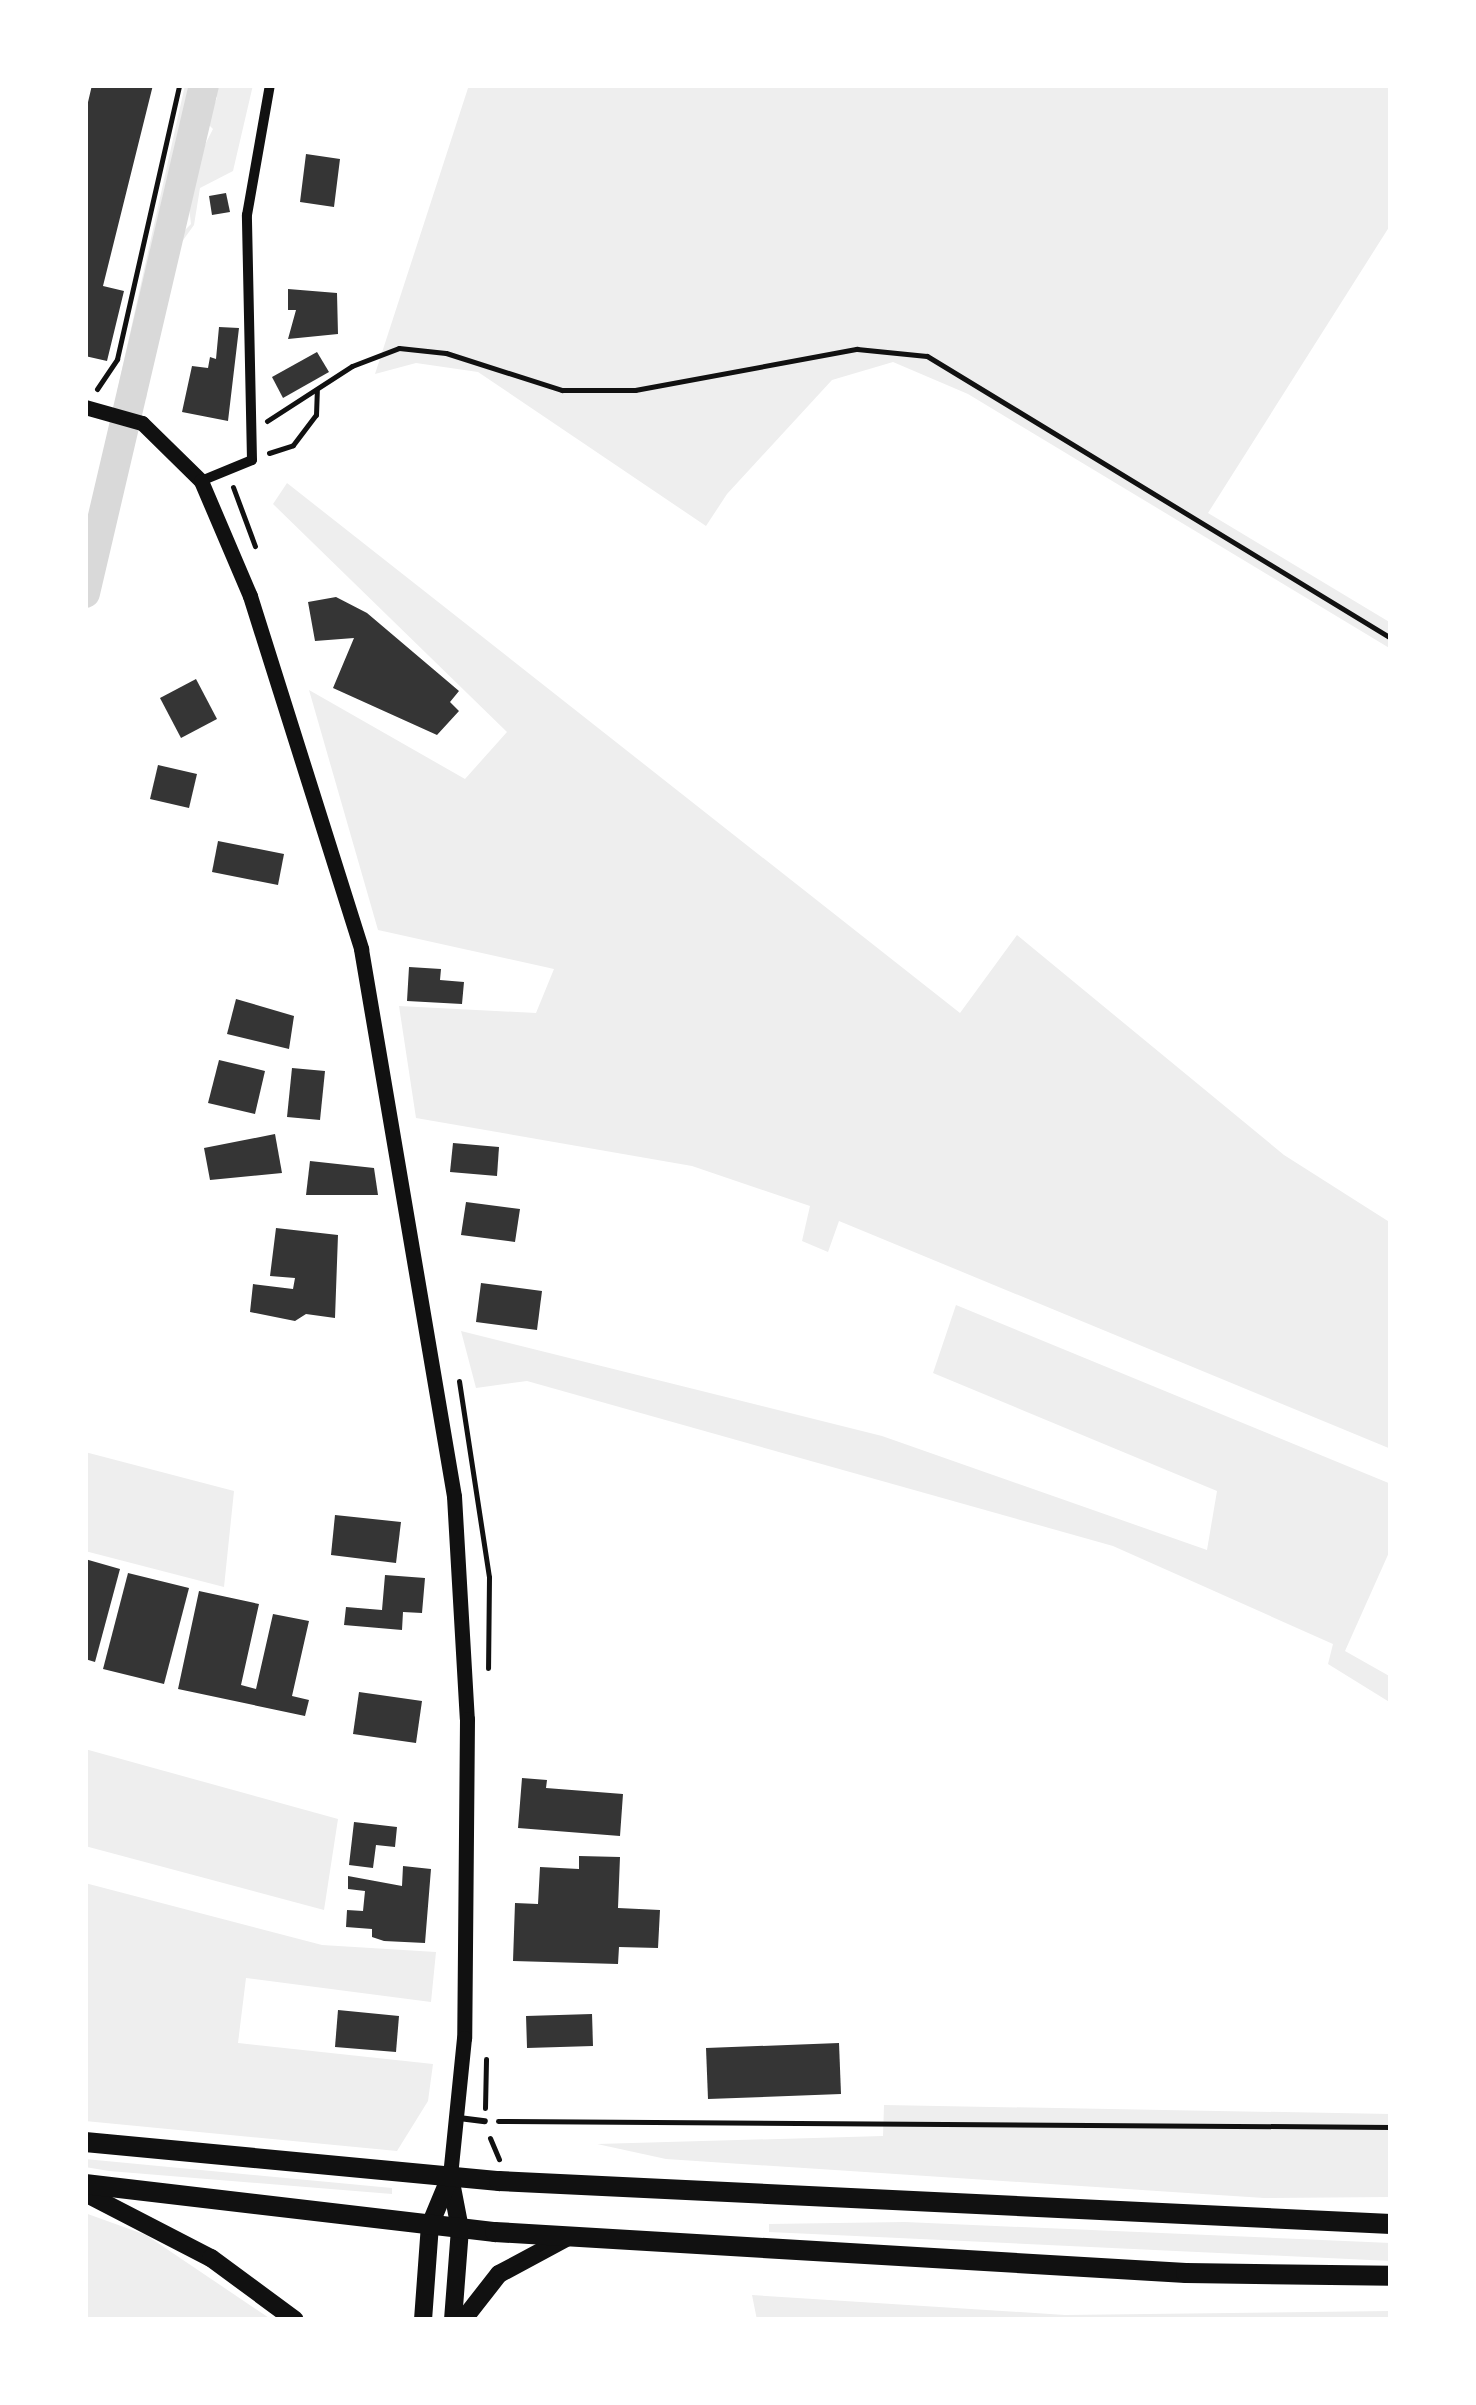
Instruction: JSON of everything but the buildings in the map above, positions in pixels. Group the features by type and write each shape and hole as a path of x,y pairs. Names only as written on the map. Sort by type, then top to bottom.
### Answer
{"main road":[{"path":"85,2142 450,2177 1058,2213 1391,2224"},
{"path":"422,2320 430,2225 450,2177"},
{"path":"450,2177 460,2229 453,2320"},
{"path":"85,2184 460,2229 568,2237 1186,2273 1391,2276"},
{"path":"85,2192 211,2258 294,2320"},
{"path":"463,2320 499,2274 568,2237"}],"street":[{"path":"201,481 252,460 247,215 270,85"},
{"path":"86,407 142,423 201,481 250,596 361,948 454,1496 467,1719 458,2118 450,2177"}],"lane":[{"path":"458,2118 485,2120"}],"path":[{"path":"86,407 117,359 179,85"},
{"path":"252,430 352,366 399,348 446,353 562,390 635,390 857,348 927,356 1391,638"},
{"path":"252,460 293,445 316,415 317,391"},
{"path":"485,2120 1391,2127"}],"shaded area":[{"path":"185,85 200,85 130,383 136,385 172,243 191,224 186,182 213,129 206,122 217,98 212,88 253,85 233,171 200,188 194,225 181,243 156,330 146,399 117,392"},
{"path":"469,85 1391,85 1391,224 1208,513 1391,623 1391,649 968,394 893,362 832,380 727,494 706,526 478,372 416,363 375,374"},
{"path":"287,483 960,1013 1017,935 1284,1155 1391,1223 1391,1449 839,1221 828,1252 802,1241 810,1206 692,1166 416,1118 399,1006 536,1013 554,969 378,930 309,690 465,779 507,732 273,504"},
{"path":"956,1305 1391,1484 1391,1548 1345,1651 1391,1677 1391,1703 1328,1664 1333,1644 1113,1546 527,1381 476,1388 461,1331 882,1436 1207,1550 1217,1491 933,1373"},
{"path":"85,1452 234,1491 224,1587 85,1551"},
{"path":"85,1749 338,1819 324,1910 85,1846"},
{"path":"85,1883 322,1945 436,1952 431,2002 246,1978 238,2043 433,2064 428,2101 397,2151 85,2121"},
{"path":"884,2105 1391,2114 1391,2197 1264,2198 666,2159 597,2144 883,2136"},
{"path":"85,2159 392,2188 392,2194 109,2171 85,2167"},
{"path":"85,2213 146,2235 272,2320 85,2320"},
{"path":"905,2222 1391,2243 1391,2261 769,2232 769,2224"},
{"path":"752,2295 1065,2315 1391,2311 1391,2320 757,2320"}],"waterway":[{"path":"85,593 204,85"}]}
